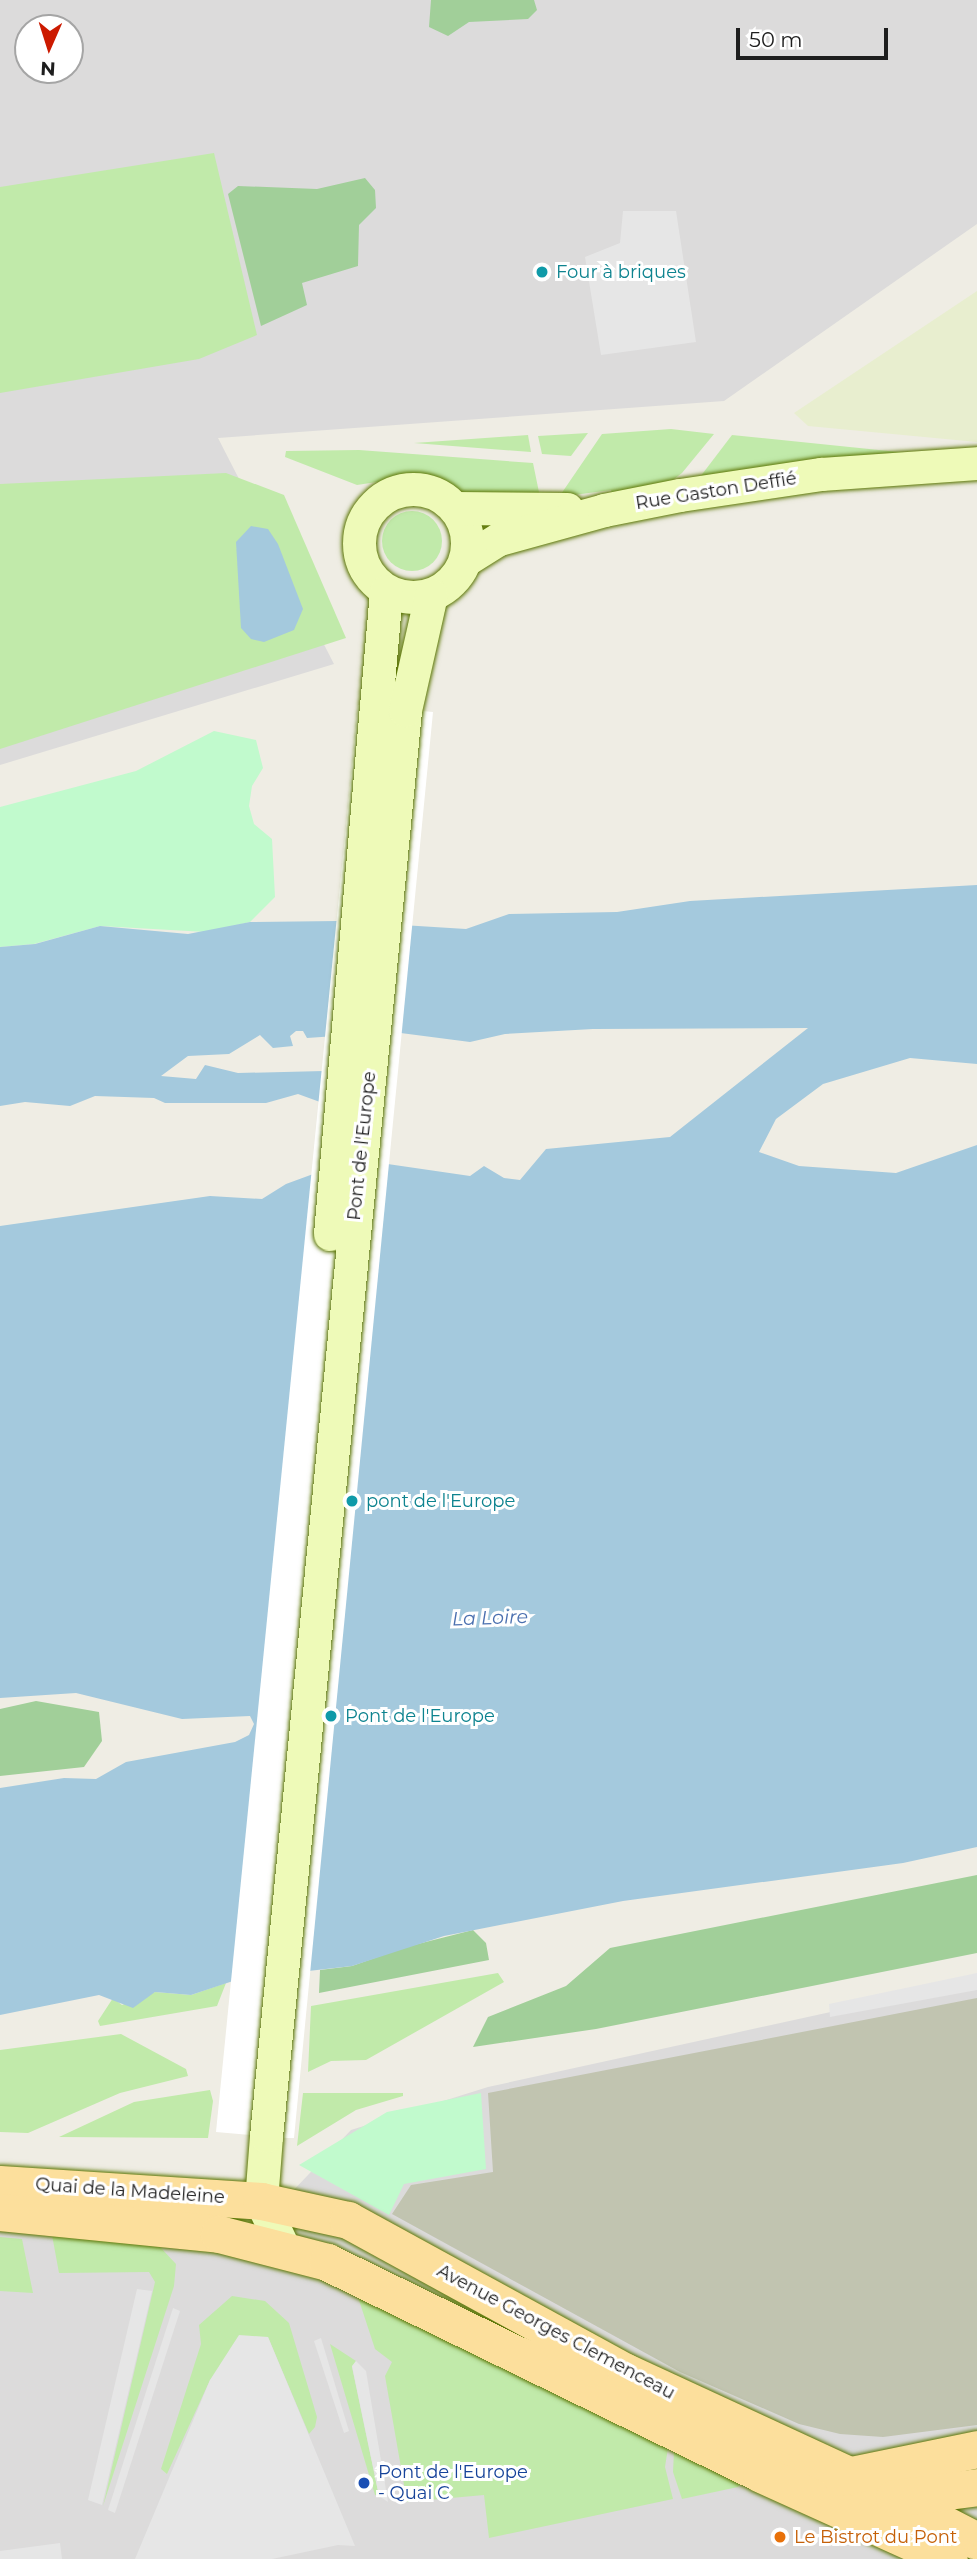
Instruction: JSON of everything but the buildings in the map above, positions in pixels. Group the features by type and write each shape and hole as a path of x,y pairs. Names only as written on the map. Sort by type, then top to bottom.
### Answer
{"main road":[{"name":"Rue Gaston Deffié","path":"465,559 499,539 604,510 821,474 977,463"},
{"path":"406,489 433,492 455,508 468,541 465,559 457,575 431,595 415,598 387,591 365,570 359,556 361,524 369,510 381,498 406,489"},
{"path":"455,508 604,510"},
{"path":"256,2197 387,591"},
{"name":"Pont de l'Europe","path":"256,2197 405,710 431,595"},
{"name":"Quai de la Madeleine","path":"0,2184 256,2197"},
{"path":"0,2203 40,2201 222,2218 256,2197"},
{"path":"256,2197 294,2224 384,2258 466,2304 550,2331"},
{"name":"Quai de la Madeleine","path":"0,2212 180,2229 256,2197"},
{"name":"Avenue Georges Clemenceau","path":"256,2197 348,2220 846,2494"},
{"name":"Avenue Georges Clemenceau","path":"256,2197 365,2278 494,2346 846,2494"},
{"path":"846,2494 977,2449"},
{"path":"846,2494 977,2458"},
{"path":"846,2494 977,2487"},
{"path":"846,2494 977,2541"},
{"path":"846,2494 949,2559"}],"shaded area":[{"path":"0,0 977,0 977,224 724,401 218,438 334,664 0,765"},
{"path":"623,211 676,211 696,342 601,355 585,257 620,243"},
{"path":"977,291 977,442 808,426 794,413"},
{"path":"977,1973 977,1990 830,2017 829,2004"},
{"path":"977,1980 977,2559 0,2559 0,2223 242,2244 351,2130 488,2087"},
{"path":"977,1998 977,2425 883,2437 840,2434 799,2424 680,2372 392,2214 411,2185 493,2172 488,2093"},
{"path":"137,2289 152,2291 102,2505 88,2500"},
{"path":"173,2308 180,2311 115,2513 108,2510"},
{"path":"239,2335 268,2337 355,2546 338,2545 272,2559 135,2559 210,2380"},
{"path":"321,2338 349,2431 344,2433 314,2341"},
{"path":"356,2361 366,2371 388,2502 379,2496 352,2366"},
{"path":"60,2543 62,2559 0,2559 0,2551"}],"green space":[{"path":"431,0 534,0 537,10 528,19 469,22 448,36 429,27"},
{"path":"214,153 257,335 199,359 0,393 0,187"},
{"path":"365,178 375,190 376,208 359,225 358,266 302,283 307,305 261,326 228,194 238,186 317,189"},
{"path":"671,429 714,434 682,473 666,485 613,497 611,490 559,497 602,434"},
{"path":"588,433 571,456 542,454 538,436"},
{"path":"528,435 531,452 414,443"},
{"path":"732,435 908,453 700,477"},
{"path":"359,450 533,463 541,502 463,497 447,485 416,476 357,485 285,457 286,451"},
{"path":"226,473 284,495 346,638 0,749 0,484"},
{"path":"406,511 418,511 437,524 442,541 440,553 429,566 418,571 406,571 387,558 382,547 382,535 395,516"},
{"path":"214,731 256,740 263,768 252,786 249,806 254,824 272,839 275,897 250,922 206,932 100,926 34,944 0,947 0,807 136,771"},
{"path":"36,1701 99,1712 102,1741 84,1767 0,1776 0,1709"},
{"path":"977,1875 977,1953 596,2029 473,2047 488,2017 566,1986 610,1948"},
{"path":"473,1930 486,1943 489,1960 319,1993 320,1970 352,1966 406,1947"},
{"path":"498,1973 504,1982 366,2060 331,2061 308,2072 311,2006"},
{"path":"226,1983 217,2006 100,2026 98,2021 113,1998 122,2005 155,1992 191,1995"},
{"path":"121,2034 186,2069 188,2076 120,2093 28,2133 0,2132 0,2050"},
{"path":"210,2090 213,2101 208,2138 59,2137 134,2102"},
{"path":"303,2093 403,2093 403,2096 356,2110 297,2146"},
{"path":"481,2093 486,2169 404,2184 389,2215 299,2165 387,2112"},
{"path":"52,2235 160,2247 176,2264 174,2286 103,2506 155,2282 149,2272 59,2273"},
{"path":"0,2237 22,2239 33,2293 0,2291"},
{"path":"355,2288 668,2448 665,2467 673,2499 489,2538 484,2495 407,2502 385,2376 392,2362 375,2349"},
{"path":"232,2296 265,2301 289,2323 317,2417 315,2427 309,2434 268,2337 210,2380 167,2474 161,2469 201,2344 199,2325"},
{"path":"330,2344 356,2361 352,2367 379,2496 375,2495"},
{"path":"674,2451 741,2481 738,2487 682,2499 673,2472"}],"water":[{"path":"251,526 268,529 278,544 303,609 294,630 264,642 251,639 241,628 236,542"},
{"name":"La Loire","path":"977,885 977,1064 910,1058 823,1084 776,1119 759,1152 799,1166 896,1173 977,1145 977,1847 903,1863 623,1901 444,1936 352,1966 239,1979 191,1995 155,1992 133,2008 99,1995 0,2015 0,1788 64,1778 96,1779 126,1762 235,1742 249,1735 254,1724 250,1716 182,1719 76,1693 0,1698 0,1226 210,1196 262,1199 286,1184 335,1166 367,1161 470,1176 484,1166 504,1178 520,1180 546,1149 670,1137 808,1028 593,1029 505,1034 470,1042 393,1032 307,1038 303,1031 296,1031 290,1036 293,1046 273,1048 260,1035 229,1054 188,1056 161,1076 196,1079 205,1065 238,1073 324,1071 320,1102 298,1094 266,1103 165,1103 154,1098 95,1096 70,1106 25,1102 0,1106 0,947 35,944 100,926 188,934 250,922 338,921 466,929 509,914 617,912 690,901"}],"pier":[{"name":"Pont de l'Europe","path":"358,705 433,712 294,2138 286,2138 216,2132"}],"place":[{"name":"Four à briques","path":"542,272"},
{"name":"pont de l'Europe","path":"352,1501"},
{"name":"Pont de l'Europe","path":"331,1716"},
{"name":"Pont de l'Europe - Quai C","path":"364,2483"},
{"name":"Le Bistrot du Pont","path":"780,2537"}]}
